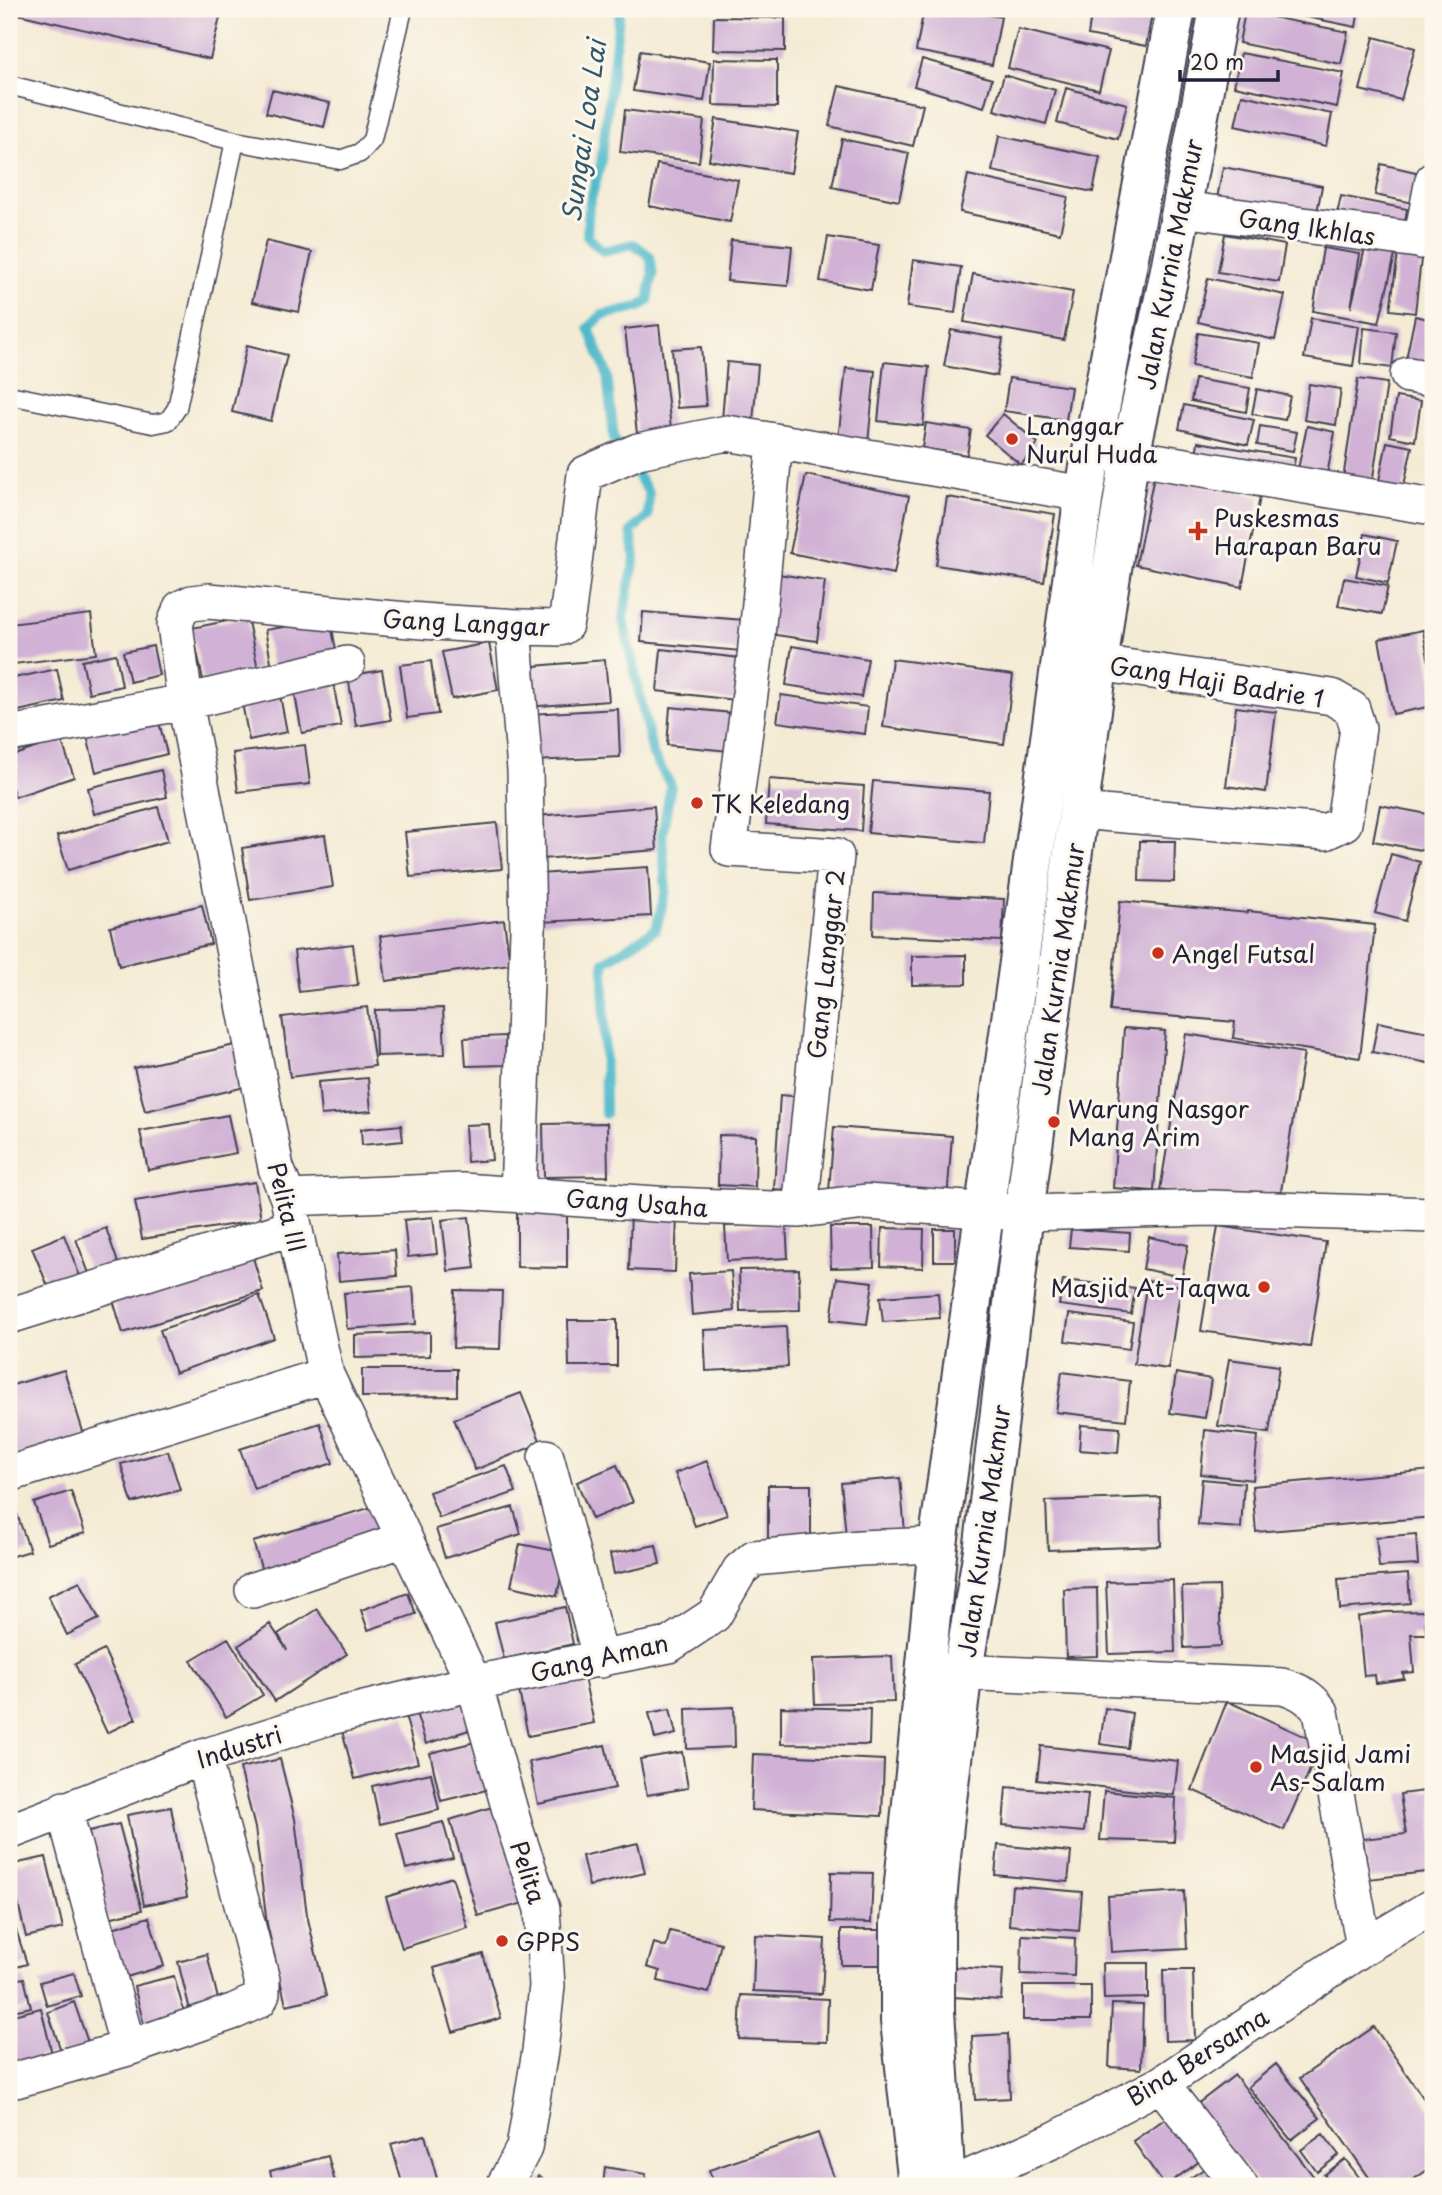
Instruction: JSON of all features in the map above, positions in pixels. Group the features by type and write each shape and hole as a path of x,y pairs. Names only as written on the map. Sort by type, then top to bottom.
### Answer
{"street":[{"name":"Jalan Kurnia Makmur","path":"918,2186 900,2021 900,1922 938,1545 1084,494 1176,9"},
{"name":"Jalan Kurnia Makmur","path":"948,2186 935,2011 935,1923 963,1670 984,1544 1024,1213 1098,663 1130,455 1168,280 1219,9"},
{"path":"1427,242 1433,180"},
{"name":"Gang Ikhlas","path":"1181,209 1427,242"},
{"name":"Gang Langgar","path":"185,702 175,624 181,608 192,603 209,601 513,627 550,628 565,625 585,474 627,456 727,433 1084,494"},
{"name":"Gang Langgar 2","path":"775,441 755,657 729,849 836,856 800,1210"},
{"path":"1091,450 1433,507"},
{"path":"513,627 525,770 528,930 519,1193"},
{"name":"Gang Haji Badrie 1","path":"1078,811 1325,832 1344,822 1352,773 1358,728 1352,709 1332,697 1098,663"},
{"path":"9,734 185,702 347,664"},
{"name":"Pelita III","path":"185,702 276,1168 291,1213 326,1375 474,1683"},
{"name":"Gang Usaha","path":"9,1316 291,1213 421,1192 519,1193 671,1205 800,1210 866,1202 1024,1213 1210,1208 1433,1215"},
{"path":"9,1474 326,1375"},
{"path":"547,1457 601,1660"},
{"path":"253,1590 405,1539"},
{"name":"Gang Aman","path":"474,1683 669,1645 714,1615 740,1570 754,1558 860,1548 938,1545"},
{"path":"924,1671 963,1670 1282,1686 1302,1692 1321,1712 1364,1947"},
{"name":"Industri","path":"10,1831 203,1757 326,1718 474,1683"},
{"name":"Pelita","path":"474,1683 515,1828 542,1909 546,1944 547,1986 540,2051 524,2148 504,2186"},
{"path":"16,2080 128,2048 259,2000 262,1980 203,1757"},
{"path":"64,1809 128,2048"},
{"name":"Bina Bersama","path":"948,2186 1054,2140 1161,2084 1364,1947 1433,1906"},
{"path":"1161,2084 1240,2186"}],"lane":[{"path":"9,85 235,141 340,160 360,153 372,140 403,9"},
{"path":"9,395 153,424 168,421 177,408 235,141"}],"building":[{"path":"9,9 222,9 210,59 9,12"},
{"path":"924,9 951,9 1001,17 992,65 916,51"},
{"path":"1092,9 1153,9 1146,46 1088,35"},
{"path":"1267,9 1359,9 1356,27"},
{"path":"1245,12 1348,32 1341,64 1239,43"},
{"path":"714,17 785,18 785,51 713,50"},
{"path":"1018,29 1109,51 1099,90 1008,68"},
{"path":"1374,37 1415,48 1401,100 1360,90"},
{"path":"640,51 710,62 704,101 633,91"},
{"path":"1241,53 1344,73 1337,107 1234,86"},
{"path":"714,59 777,60 777,107 713,105"},
{"path":"922,59 992,79 984,107 914,86"},
{"path":"1004,75 1055,90 1046,124 994,110"},
{"path":"839,86 923,105 913,146 829,126"},
{"path":"1066,88 1127,104 1118,139 1057,123"},
{"path":"272,90 330,103 324,127 266,113"},
{"path":"1242,95 1332,114 1326,146 1235,126"},
{"path":"625,110 704,120 699,162 620,152"},
{"path":"716,119 798,132 791,173 709,160"},
{"path":"999,136 1100,157 1093,192 992,171"},
{"path":"842,139 909,153 899,201 832,187"},
{"path":"657,164 738,180 730,222 649,206"},
{"path":"1381,164 1420,173 1413,203 1375,195"},
{"path":"1223,167 1322,186 1315,223 1216,204"},
{"path":"968,175 1068,197 1060,233 960,212"},
{"path":"1341,196 1407,209 1403,232 1336,219"},
{"path":"1225,234 1285,245 1279,282 1218,272"},
{"path":"828,237 879,245 871,290 820,281"},
{"path":"731,240 792,246 788,286 727,281"},
{"path":"266,241 312,252 299,312 252,302"},
{"path":"1399,247 1422,250 1415,313 1390,310"},
{"path":"1323,248 1360,254 1351,308 1365,248 1395,255 1379,323 1313,311"},
{"path":"913,260 961,267 955,313 907,307"},
{"path":"973,274 1073,292 1064,340 964,322"},
{"path":"1208,278 1285,295 1275,340 1198,322"},
{"path":"1415,316 1433,320 1433,370 1405,364"},
{"path":"1311,318 1359,326 1353,366 1304,358"},
{"path":"659,325 672,437 638,442 625,329"},
{"path":"1364,328 1396,332 1392,368 1361,364"},
{"path":"951,330 1003,339 997,376 944,366"},
{"path":"1198,333 1259,343 1253,377 1192,366"},
{"path":"247,345 287,355 271,421 232,412"},
{"path":"701,347 706,406 677,408 672,349"},
{"path":"727,362 758,365 753,422 722,419"},
{"path":"884,362 929,367 923,426 878,421"},
{"path":"846,368 875,371 868,443 838,440"},
{"path":"1009,378 1071,387 1066,420 1004,411"},
{"path":"1195,379 1250,388 1246,412 1191,401"},
{"path":"1358,379 1387,383 1371,491 1342,486"},
{"path":"1309,384 1341,389 1336,425 1304,420"},
{"path":"1257,389 1290,396 1285,420 1252,414"},
{"path":"1396,397 1421,401 1415,441 1390,436"},
{"path":"1184,405 1254,420 1248,445 1179,429"},
{"name":"Langgar Nurul Huda","path":"1003,414 1038,443 1021,465 985,435"},
{"path":"926,423 971,430 967,455 922,448"},
{"path":"1260,426 1297,432 1293,451 1257,445"},
{"path":"1307,426 1335,432 1327,475 1298,469"},
{"path":"1198,442 1295,458 1292,477 1195,461"},
{"path":"1387,442 1412,447 1402,495 1377,490"},
{"path":"806,475 909,496 894,574 790,553"},
{"name":"Puskesmas Harapan Baru","path":"1154,476 1260,497 1242,587 1136,565"},
{"path":"947,497 1055,514 1044,582 936,565"},
{"path":"1365,534 1397,541 1388,583 1356,576"},
{"path":"778,574 825,581 817,641 769,634"},
{"path":"1344,578 1388,586 1382,614 1338,606"},
{"path":"643,612 744,620 741,651 641,642"},
{"path":"91,614 96,654 14,664 9,624"},
{"path":"247,617 258,669 203,680 192,628"},
{"path":"330,619 338,660 273,672 265,630"},
{"path":"1423,630 1433,685 1433,706 1393,714 1379,639"},
{"path":"489,643 498,690 452,699 442,652"},
{"path":"153,646 159,675 130,682 123,652"},
{"path":"792,646 868,659 861,697 786,685"},
{"path":"661,649 740,658 735,700 657,691"},
{"path":"116,654 122,686 89,693 82,661"},
{"path":"892,659 1013,675 1004,744 883,727"},
{"path":"605,660 609,701 525,707 522,667"},
{"path":"431,661 438,714 407,718 400,665"},
{"path":"57,669 64,701 9,713 9,679"},
{"path":"382,670 391,720 356,726 348,676"},
{"path":"332,676 341,726 302,733 293,684"},
{"path":"278,685 287,732 249,740 240,692"},
{"path":"781,695 868,707 865,734 777,722"},
{"path":"670,707 732,713 729,751 667,745"},
{"path":"1236,707 1276,712 1266,792 1226,786"},
{"path":"618,709 620,757 532,761 530,714"},
{"path":"157,714 167,754 96,772 86,732"},
{"path":"61,739 74,777 15,797 9,779 9,757"},
{"path":"305,745 310,784 238,792 233,753"},
{"path":"161,770 167,797 94,814 88,788"},
{"path":"769,779 864,786 861,831 766,824"},
{"path":"873,781 989,791 984,843 868,833"},
{"path":"1380,805 1433,815 1426,851 1373,841"},
{"path":"654,806 657,850 541,859 537,816"},
{"path":"158,807 168,841 68,870 57,836"},
{"path":"497,823 502,869 410,877 405,832"},
{"path":"325,835 333,887 250,900 242,848"},
{"path":"1140,841 1175,841 1174,882 1139,881"},
{"path":"1391,854 1420,862 1405,921 1375,913"},
{"path":"648,867 651,916 541,922 538,874"},
{"path":"874,893 1004,899 1002,941 873,935"},
{"path":"1120,901 1375,925 1360,1058 1233,1038 1235,1022 1110,1011"},
{"path":"202,905 211,944 119,966 110,927"},
{"path":"504,920 510,964 386,981 380,936"},
{"path":"353,944 358,985 299,992 294,951"},
{"path":"966,955 966,984 912,985 912,956"},
{"path":"367,1007 375,1066 290,1077 282,1017"},
{"path":"443,1008 445,1054 376,1056 375,1010"},
{"path":"1378,1022 1433,1033 1433,1064 1372,1052"},
{"path":"1124,1028 1165,1031 1154,1191 1113,1188"},
{"path":"1186,1034 1304,1053 1278,1209 1160,1190"},
{"path":"505,1036 506,1065 466,1066 464,1038"},
{"path":"239,1044 249,1086 145,1111 134,1068"},
{"path":"368,1078 371,1111 321,1115 318,1082"},
{"path":"780,1095 803,1097 797,1191 774,1189"},
{"path":"228,1115 236,1153 148,1170 140,1131"},
{"path":"607,1123 608,1176 544,1177 543,1124"},
{"path":"489,1124 492,1160 467,1162 465,1125"},
{"path":"401,1125 403,1141 362,1145 361,1129"},
{"path":"834,1127 952,1136 947,1200 829,1191"},
{"path":"719,1135 756,1136 755,1187 718,1185"},
{"path":"255,1182 261,1220 142,1239 135,1201"},
{"path":"631,1211 677,1214 675,1272 629,1270"},
{"path":"517,1212 567,1213 567,1268 517,1267"},
{"path":"433,1217 437,1254 408,1257 404,1220"},
{"path":"469,1217 475,1268 448,1271 442,1220"},
{"path":"786,1223 788,1258 727,1261 725,1226"},
{"name":"Masjid At-Taqwa","path":"1218,1226 1326,1242 1310,1347 1201,1331"},
{"path":"830,1227 873,1227 874,1267 831,1268"},
{"path":"106,1228 119,1266 90,1276 76,1239"},
{"path":"882,1228 924,1229 923,1268 881,1266"},
{"path":"934,1229 955,1229 955,1261 934,1261"},
{"path":"1071,1229 1130,1233 1129,1251 1069,1247"},
{"path":"64,1235 81,1279 50,1291 32,1248"},
{"path":"1149,1237 1188,1245 1182,1277 1143,1269"},
{"path":"249,1244 263,1291 123,1333 109,1287"},
{"path":"395,1250 397,1276 339,1281 337,1254"},
{"path":"799,1269 800,1310 740,1311 739,1270"},
{"path":"731,1271 734,1311 692,1315 689,1274"},
{"path":"837,1278 873,1282 867,1324 831,1320"},
{"path":"1063,1280 1135,1288 1131,1314 1059,1305"},
{"path":"1147,1281 1181,1286 1168,1369 1134,1364"},
{"path":"413,1287 416,1324 347,1329 344,1293"},
{"path":"455,1290 502,1291 500,1349 453,1348"},
{"path":"938,1293 940,1318 883,1322 880,1297"},
{"path":"259,1295 274,1338 175,1373 160,1330"},
{"path":"1069,1314 1133,1322 1129,1349 1065,1341"},
{"path":"568,1320 617,1320 617,1366 569,1366"},
{"path":"786,1326 788,1367 706,1371 704,1330"},
{"path":"430,1332 430,1356 355,1358 355,1335"},
{"path":"1229,1359 1279,1366 1269,1433 1218,1426"},
{"path":"362,1369 457,1369 457,1396 362,1397"},
{"path":"64,1370 84,1435 9,1458 9,1386"},
{"path":"1062,1372 1130,1381 1126,1420 1056,1412"},
{"path":"1176,1373 1211,1379 1205,1418 1170,1413"},
{"path":"521,1393 541,1443 475,1470 454,1419"},
{"path":"320,1423 333,1463 254,1489 240,1449"},
{"path":"1081,1425 1120,1428 1118,1453 1079,1450"},
{"path":"1205,1430 1258,1436 1253,1480 1201,1474"},
{"path":"168,1451 180,1490 132,1503 121,1464"},
{"path":"707,1461 727,1515 695,1526 675,1473"},
{"path":"617,1465 633,1502 592,1519 577,1482"},
{"path":"506,1466 516,1492 439,1518 429,1492"},
{"path":"1433,1470 1433,1517 1256,1532 1252,1486"},
{"path":"900,1478 905,1532 846,1536 841,1483"},
{"path":"1202,1479 1244,1483 1241,1528 1198,1525"},
{"path":"768,1485 811,1485 811,1550 768,1550"},
{"path":"71,1491 85,1533 48,1544 34,1503"},
{"path":"1160,1497 1161,1546 1048,1550 1046,1501"},
{"path":"12,1500 30,1551 9,1557 9,1501"},
{"path":"376,1506 387,1542 264,1577 253,1542"},
{"path":"513,1507 521,1534 445,1558 436,1529"},
{"path":"1416,1534 1418,1565 1379,1567 1376,1537"},
{"path":"520,1544 566,1553 557,1596 511,1586"},
{"path":"656,1545 660,1564 614,1574 610,1554"},
{"path":"1408,1574 1410,1603 1340,1609 1338,1579"},
{"path":"1173,1580 1175,1652 1109,1654 1106,1582"},
{"path":"80,1581 99,1619 67,1635 48,1596"},
{"path":"1219,1586 1221,1646 1184,1648 1182,1587"},
{"path":"1097,1588 1098,1656 1066,1657 1064,1589"},
{"path":"408,1593 416,1614 368,1630 361,1610"},
{"path":"565,1607 573,1644 504,1659 495,1622"},
{"path":"317,1609 347,1654 275,1701 238,1646 270,1624 287,1650 278,1634"},
{"path":"1425,1611 1426,1634 1411,1634 1414,1672 1403,1673 1404,1679 1376,1683 1375,1675 1364,1676 1358,1617 1385,1612"},
{"path":"228,1638 263,1695 226,1717 191,1660"},
{"path":"104,1650 136,1719 107,1733 75,1664"},
{"path":"892,1656 894,1702 815,1704 813,1659"},
{"path":"583,1673 594,1723 528,1736 518,1686"},
{"path":"467,1693 478,1727 426,1744 415,1710"},
{"name":"Masjid Jami As-Salam","path":"1227,1701 1321,1744 1284,1830 1192,1790"},
{"path":"734,1707 735,1747 687,1749 686,1709"},
{"path":"781,1707 870,1709 869,1745 781,1744"},
{"path":"1105,1708 1132,1713 1127,1748 1100,1744"},
{"path":"670,1709 676,1734 655,1739 649,1713"},
{"path":"405,1715 418,1763 355,1779 342,1731"},
{"path":"488,1739 499,1787 441,1801 430,1753"},
{"path":"605,1745 615,1788 538,1804 529,1762"},
{"path":"1041,1746 1178,1761 1174,1795 1037,1780"},
{"path":"682,1752 688,1788 647,1795 640,1759"},
{"path":"753,1754 884,1760 882,1816 751,1810"},
{"path":"280,1759 295,1819 307,1915 326,1996 286,2005 267,1924 255,1828 240,1768"},
{"path":"431,1773 439,1810 380,1824 372,1786"},
{"path":"1006,1787 1088,1794 1084,1832 1003,1825"},
{"path":"1433,1790 1433,1871 1369,1879 1363,1839 1406,1834 1400,1794"},
{"path":"1104,1791 1176,1798 1174,1842 1100,1840"},
{"path":"499,1805 527,1902 478,1916 450,1820"},
{"path":"171,1807 187,1897 144,1905 127,1815"},
{"path":"443,1822 453,1858 406,1869 397,1834"},
{"path":"119,1824 142,1910 104,1919 81,1833"},
{"path":"638,1843 645,1873 589,1886 582,1856"},
{"path":"998,1845 1071,1852 1068,1882 995,1875"},
{"path":"46,1857 63,1928 26,1937 9,1865"},
{"path":"831,1872 873,1873 871,1923 830,1922"},
{"path":"452,1877 468,1928 402,1948 386,1897"},
{"path":"1012,1886 1082,1892 1079,1931 1009,1925"},
{"path":"1184,1891 1187,1948 1111,1952 1108,1896"},
{"path":"9,1898 16,1917 9,1919"},
{"path":"149,1917 164,1966 123,1978 109,1929"},
{"path":"14,1923 27,1964 9,1969 9,1924"},
{"path":"841,1930 881,1930 882,1965 841,1965"},
{"path":"670,1931 721,1943 709,1993 658,1981 660,1971 647,1967 654,1943 666,1947"},
{"path":"755,1935 825,1939 822,1994 753,1991"},
{"path":"1022,1935 1075,1938 1074,1976 1021,1974"},
{"path":"207,1954 219,2003 190,2010 178,1962"},
{"path":"483,1954 501,2018 453,2032 434,1968"},
{"path":"1103,1963 1148,1963 1148,1998 1104,1999"},
{"path":"954,1967 1003,1970 1001,2000 953,1997"},
{"path":"1163,1970 1193,1970 1195,2040 1165,2041"},
{"path":"74,1973 81,1996 47,2006 40,1982"},
{"path":"174,1976 185,2015 144,2025 134,1986"},
{"path":"24,1978 31,2007 9,2012 9,1981"},
{"path":"1023,1986 1091,1986 1091,2020 1023,2020"},
{"path":"741,1995 828,1999 827,2042 739,2039"},
{"path":"74,2002 89,2045 62,2054 48,2012"},
{"path":"1112,2004 1143,2005 1141,2069 1109,2067"},
{"path":"41,2008 52,2054 14,2063 9,2042 9,2016"},
{"path":"1374,2027 1433,2112 1433,2166 1404,2186 1375,2186 1300,2078"},
{"path":"1008,2034 1010,2098 975,2100 972,2036"},
{"path":"1276,2064 1320,2118 1291,2140 1248,2087"},
{"path":"1235,2075 1321,2186 1259,2186 1196,2105"},
{"path":"1175,2112 1207,2156 1165,2186 1133,2141"},
{"path":"818,2133 837,2186 715,2186 709,2170"},
{"path":"1323,2134 1339,2155 1317,2172 1301,2150"},
{"path":"425,2135 439,2186 403,2186 391,2144"},
{"path":"328,2156 336,2186 274,2186 270,2171"},
{"path":"1345,2159 1366,2186 1333,2186 1324,2175"},
{"path":"1210,2165 1225,2186 1178,2186"},
{"path":"605,2167 646,2174 644,2186 603,2186"},
{"path":"538,2176 556,2186 532,2186"}],"waterway":[{"name":"Sungai Loa Lai","path":"605,1114 604,962 656,929 666,890 662,835 671,785 653,755 623,619 635,558 631,531 648,516 649,493 614,439 607,374 589,328 602,315 639,307 648,301 653,274 650,256 633,244 603,251 587,236 589,206 601,163 620,9"}],"place":[{"name":"Langgar Nurul Huda","path":"1012,439"},
{"name":"Puskesmas Harapan Baru","path":"1198,531"},
{"name":"TK Keledang","path":"697,803"},
{"name":"Angel Futsal","path":"1158,953"},
{"name":"Warung Nasgor Mang Arim","path":"1054,1122"},
{"name":"Masjid At-Taqwa","path":"1264,1287"},
{"name":"Masjid Jami As-Salam","path":"1256,1767"},
{"name":"GPPS","path":"502,1941"}]}
